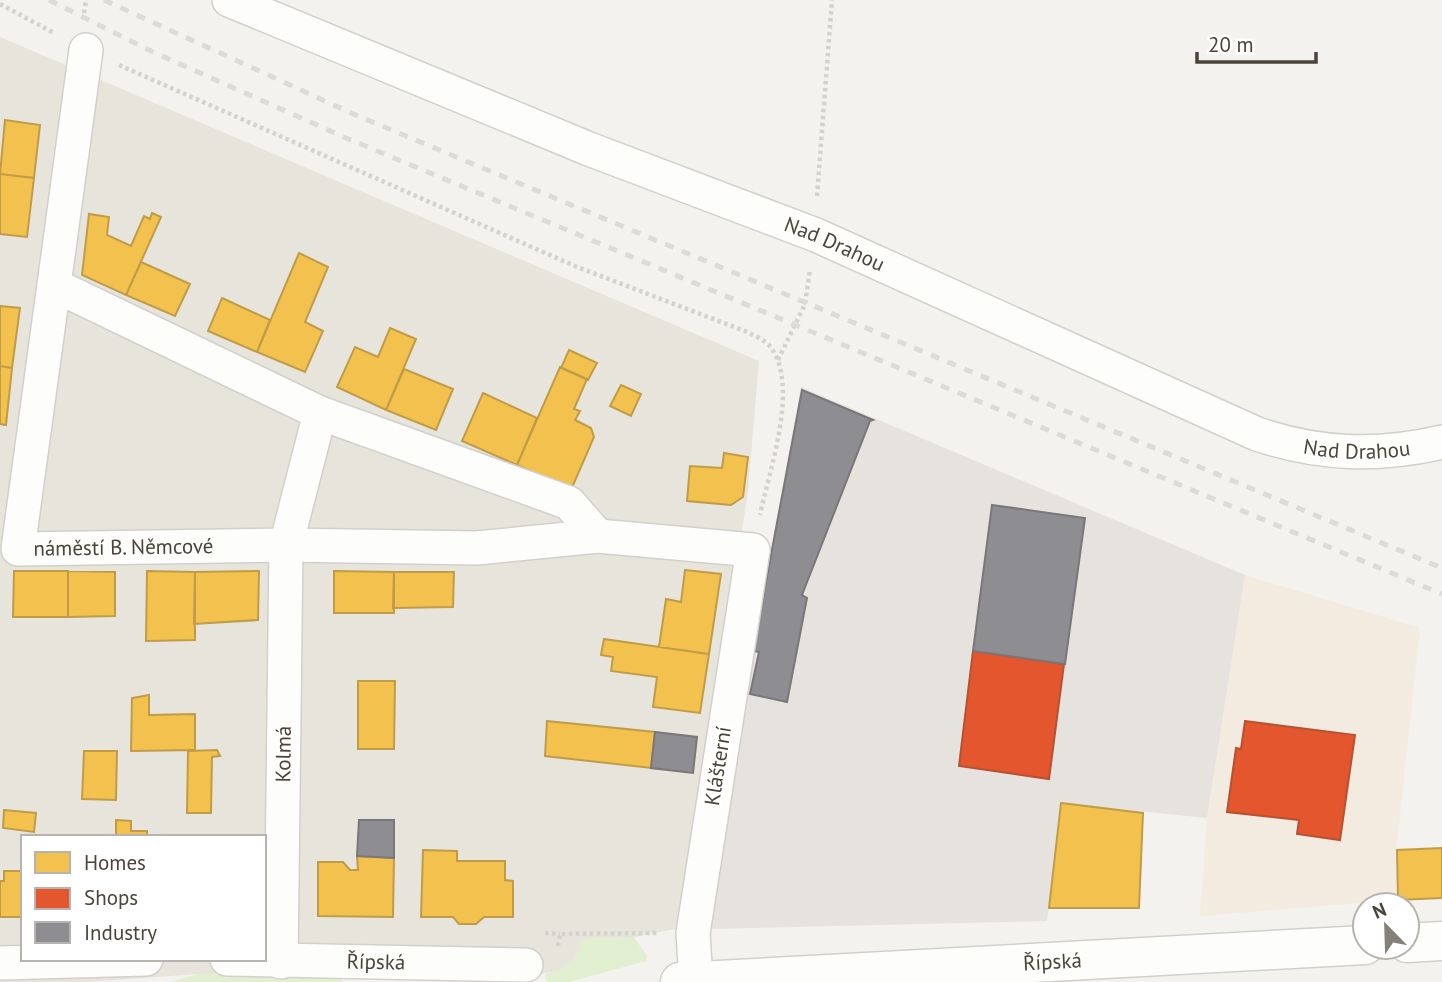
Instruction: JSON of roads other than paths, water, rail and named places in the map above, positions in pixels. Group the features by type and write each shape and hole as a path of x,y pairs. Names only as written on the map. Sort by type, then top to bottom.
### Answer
{"street":[{"name":"Nad Drahou","path":"229,0 589,149 816,234 1284,443 1340,453 1374,453 1442,442"},
{"name":"náměstí B. Němcové","path":"86,50 18,549 286,545 477,548 598,536 753,550"},
{"path":"54,285 320,413 569,503 598,536"},
{"path":"286,545 320,413"},
{"name":"Kolmá","path":"281,962 286,545"},
{"name":"Klášterní","path":"690,981 693,933 753,550"},
{"path":"1421,943 1442,942"},
{"name":"Řípská","path":"690,981 1351,946"},
{"path":"0,963 112,971 140,961"},
{"name":"Řípská","path":"263,961 526,965"}],"railway":[{"path":"49,0 153,52 346,138 1442,594"},
{"path":"104,0 358,116 1442,568"}]}
